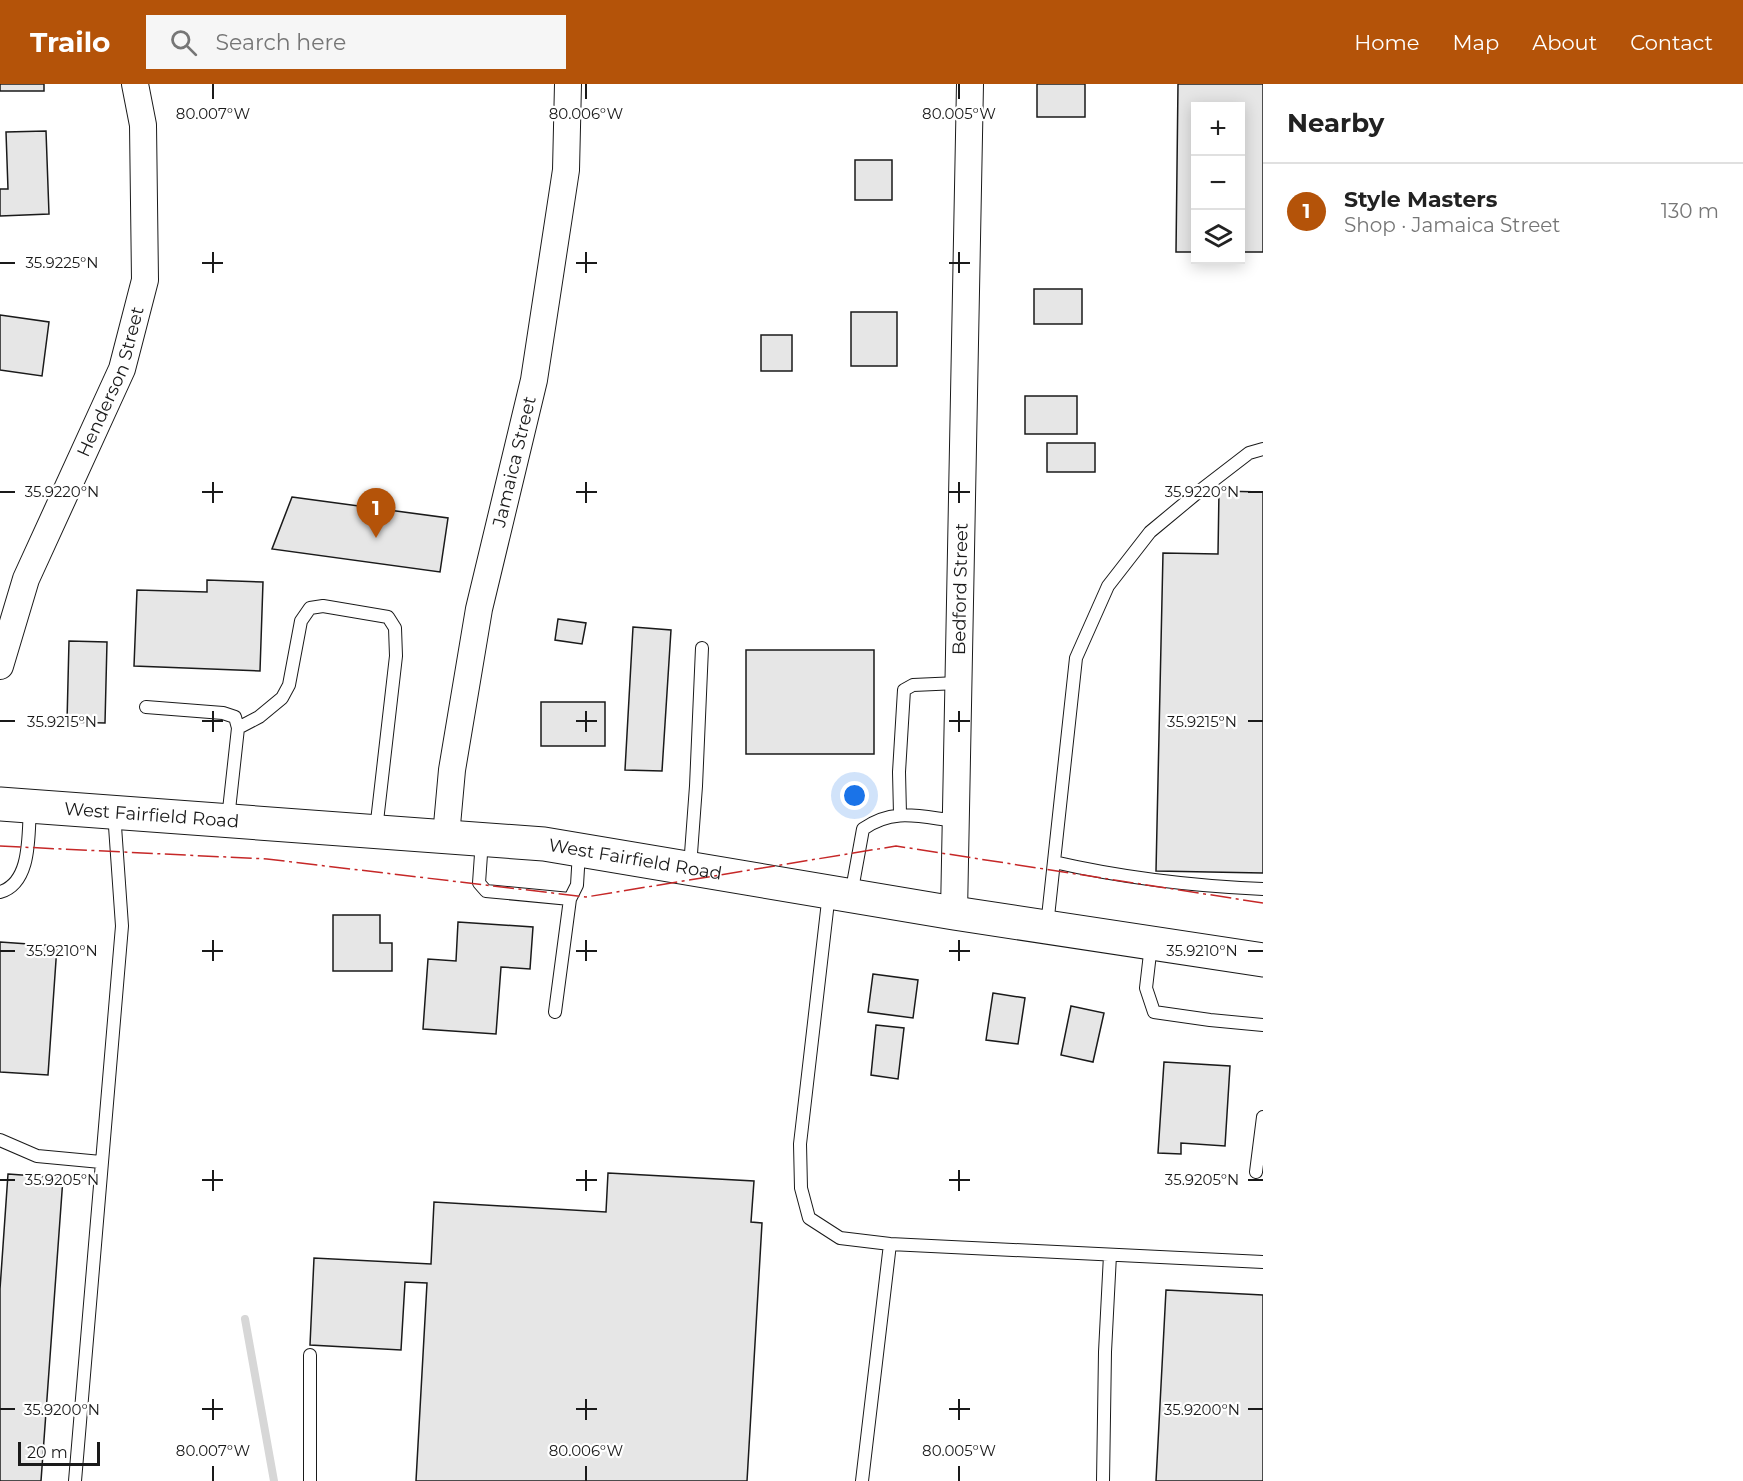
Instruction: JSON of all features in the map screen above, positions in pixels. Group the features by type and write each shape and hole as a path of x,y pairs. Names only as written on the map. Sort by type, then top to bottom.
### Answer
{"main road":[{"name":"West Fairfield Road","path":"15,805 544,844 954,913 1263,960"}],"street":[{"name":"Henderson Street","path":"0,666 26,579 122,369 145,280 143,125 135,84"},
{"name":"Jamaica Street","path":"446,836 452,770 479,609 534,380 566,170 568,84"},
{"name":"Bedford Street","path":"954,913 970,84"}],"lane":[{"path":"1047,927 1076,658 1108,586 1150,532 1249,453 1263,449"},
{"path":"238,728 259,717 282,698 289,685 301,621 310,608 323,606 388,617 395,628 396,656 376,831"},
{"path":"690,869 702,648"},
{"path":"900,814 899,772 904,690 913,685 958,683"},
{"path":"146,707 223,713 235,717 238,728 228,820"},
{"path":"0,892 14,885 25,865 15,805"},
{"path":"75,1481 122,926 114,812"},
{"path":"956,821 900,814 874,821 863,829 840,894 800,1144 801,1188 809,1218 840,1238 890,1244 1263,1262"},
{"path":"482,839 479,883 486,891 570,899"},
{"path":"555,1012 570,899 577,885 579,850"},
{"path":"1054,862 1097,872 1161,882 1263,889"},
{"path":"1151,943 1146,988 1154,1012 1263,1025"},
{"path":"1256,1172 1263,1117"},
{"path":"0,1140 37,1156 101,1162"},
{"path":"862,1481 890,1244"},
{"path":"1103,1481 1105,1353 1110,1255"},
{"path":"310,1355 310,1481"}],"building":[{"path":"0,84 44,84 44,91 0,91"},
{"path":"1037,84 1085,84 1085,117 1037,117"},
{"path":"1178,84 1263,84 1263,252 1245,252 1245,102 1191,102 1191,252 1176,252"},
{"path":"46,131 49,214 0,216 0,189 8,189 6,132"},
{"path":"855,160 892,160 892,200 855,200"},
{"path":"1034,289 1082,289 1082,324 1034,324"},
{"path":"851,312 897,312 897,366 851,366"},
{"path":"0,315 49,322 42,376 0,370"},
{"path":"761,335 792,335 792,371 761,371"},
{"path":"1025,396 1077,396 1077,434 1025,434"},
{"path":"1047,443 1095,443 1095,472 1047,472"},
{"path":"1219,491 1263,492 1263,873 1156,871 1163,553 1218,554"},
{"path":"292,497 448,518 440,572 272,549"},
{"path":"207,580 263,582 260,671 134,666 137,590 207,592"},
{"path":"558,619 586,623 582,644 555,640"},
{"path":"633,627 671,630 662,771 625,770"},
{"path":"69,641 107,642 105,723 67,722"},
{"path":"746,650 874,650 874,754 746,754"},
{"path":"541,702 605,702 605,746 541,746"},
{"path":"333,915 380,915 380,943 392,943 392,971 333,971"},
{"path":"458,922 533,927 530,969 501,967 496,1034 423,1029 428,959 456,961"},
{"path":"0,942 57,946 48,1075 0,1072"},
{"path":"873,974 918,980 913,1018 868,1012"},
{"path":"993,993 1025,998 1018,1044 986,1040"},
{"path":"1071,1006 1104,1013 1093,1062 1061,1055"},
{"path":"876,1025 904,1028 898,1079 871,1075"},
{"path":"1164,1062 1230,1066 1225,1146 1181,1143 1181,1154 1158,1153"},
{"path":"608,1173 754,1181 751,1222 762,1223 747,1481 416,1481 427,1283 405,1282 401,1350 310,1345 314,1258 431,1264 434,1202 606,1212"},
{"path":"8,1174 63,1178 41,1481 0,1481 0,1289"},
{"path":"1166,1290 1263,1295 1263,1481 1156,1481"}],"waterway":[{"path":"245,1319 274,1481"}],"power":[{"path":"0,846 267,859 586,897 896,846 1263,903"}],"place":[{"name":"Style Masters","path":"376,538"}]}
